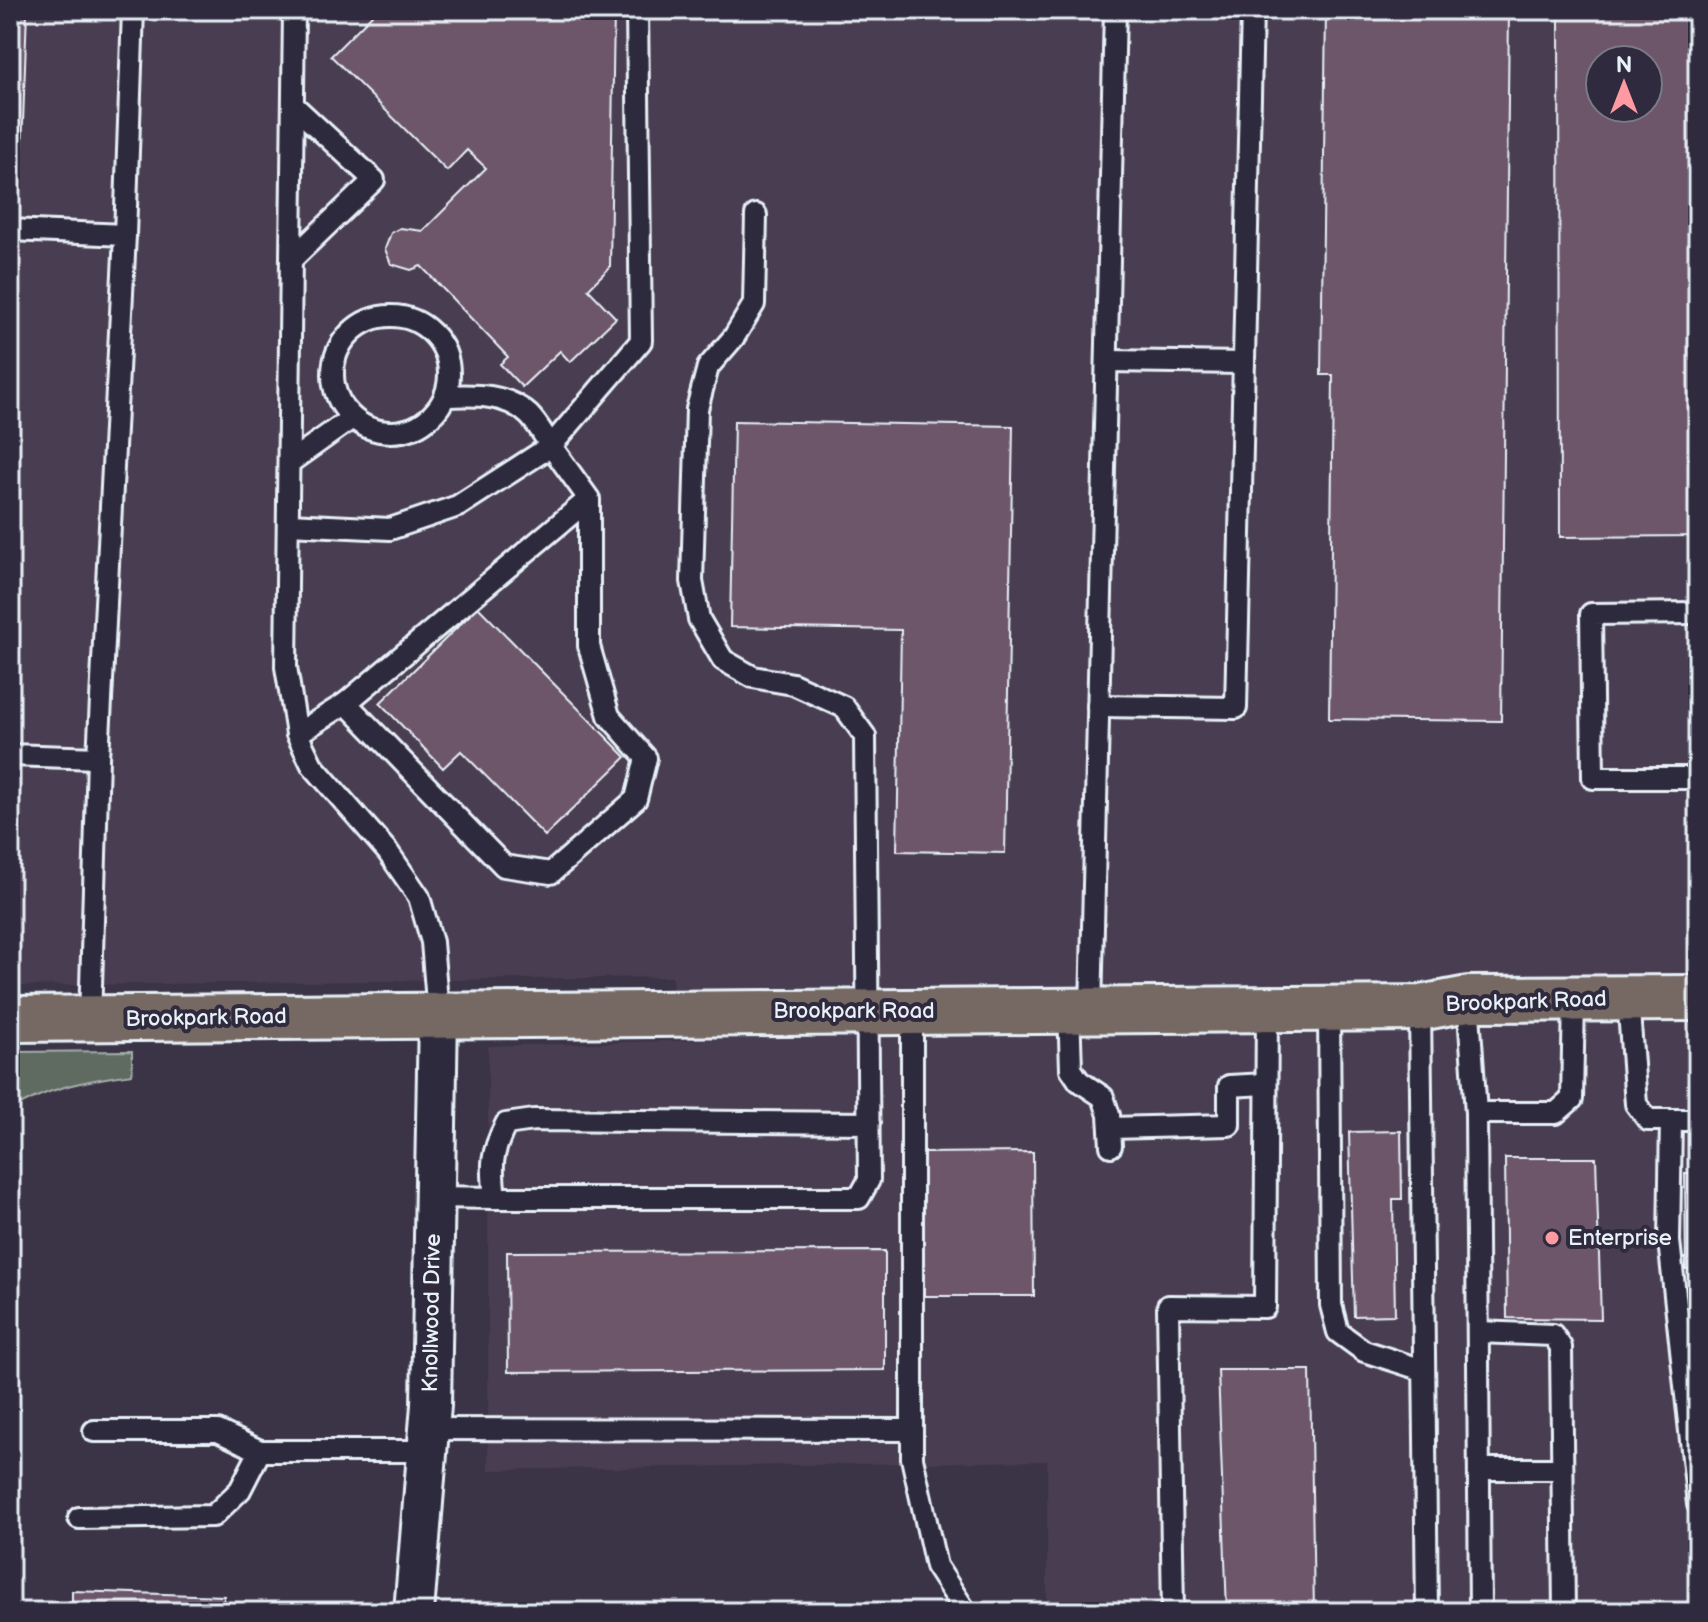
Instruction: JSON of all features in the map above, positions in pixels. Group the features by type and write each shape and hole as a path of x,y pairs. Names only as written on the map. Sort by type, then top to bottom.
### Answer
{"main road":[{"name":"Brookpark Road","path":"10,1019 1420,1008 1468,999 1698,998"}],"street":[{"name":"Knollwood Drive","path":"414,1612 428,1440 438,1014"}],"lane":[{"path":"90,1019 98,758 125,235 133,10"},
{"path":"294,10 286,667 297,734 312,765 388,852 419,897 432,942 438,1014"},
{"path":"289,524 390,529 458,506 551,446 641,341 637,10"},
{"path":"1115,10 1098,706 1080,1010 1071,1069 1079,1081 1103,1097 1111,1137 1229,1125 1229,1086 1266,1084"},
{"path":"1098,706 1236,708 1252,10"},
{"path":"292,259 374,180 293,105"},
{"path":"435,1197 859,1198 869,1180 865,736 844,707 793,684 753,677 723,660 699,619 692,581 697,409 708,367 734,337 754,304 756,215"},
{"path":"10,230 125,235"},
{"path":"391,316 411,319 429,330 441,343 448,360 450,378 445,396 436,412 422,424 405,431 386,432 369,428 352,418 340,403 333,384 333,364 340,345 353,330 371,319 391,316"},
{"path":"1107,361 1244,363"},
{"path":"346,703 504,866 551,873 636,799 646,758 609,716 589,646 589,499 529,415 511,403 483,394 445,396"},
{"path":"290,462 352,418"},
{"path":"297,734 346,703 589,499"},
{"path":"1698,613 1591,614 1593,778 1698,778"},
{"path":"10,755 98,758"},
{"path":"1628,998 1636,1104 1648,1120 1698,1120"},
{"path":"1468,999 1476,1113 1480,1612"},
{"path":"1476,1113 1556,1113 1572,1099 1574,999"},
{"path":"1329,1008 1331,1305 1338,1332 1364,1351 1423,1370"},
{"path":"1420,1008 1427,1612"},
{"path":"1173,1612 1168,1306 1265,1307 1267,1009"},
{"path":"912,1011 912,1458 936,1566 966,1612"},
{"path":"495,1198 493,1151 506,1124 534,1120 869,1123"},
{"path":"1671,1120 1669,1241 1698,1504"},
{"path":"1478,1332 1553,1335 1561,1347 1564,1612"},
{"path":"94,1431 218,1431 260,1451 428,1440 912,1430"},
{"path":"79,1518 213,1516 240,1490 260,1451"},
{"path":"1479,1469 1562,1469"}],"shaded area":[{"path":"10,10 1698,10 1698,980 673,993 672,977 10,986"},
{"path":"1698,1019 1698,1612 1047,1612 1047,1461 488,1470 488,1046 1313,1023"}],"green space":[{"path":"132,1051 132,1074 69,1086 39,1096 10,1111 10,1052"}],"building":[{"path":"10,10 27,10 21,179 10,179"},
{"path":"377,10 614,10 610,267 588,289 616,318 570,362 560,351 522,387 500,364 508,357 421,266 411,270 391,264 385,249 391,233 400,228 423,231 486,168 467,150 447,171 331,56"},
{"path":"1326,10 1509,10 1501,721 1329,719 1333,375 1321,375"},
{"path":"1559,10 1698,10 1698,536 1560,537"},
{"path":"734,421 1013,426 1005,853 897,851 901,630 730,627"},
{"path":"478,607 626,757 545,836 461,751 443,768 380,703"},
{"path":"1401,1131 1402,1199 1393,1199 1395,1315 1354,1316 1349,1132"},
{"path":"1033,1152 1034,1296 923,1296 922,1153"},
{"name":"Enterprise","path":"1505,1158 1596,1158 1601,1319 1507,1318"},
{"path":"1685,1173 1698,1173 1698,1269 1686,1269"},
{"path":"885,1251 885,1370 508,1372 507,1252"},
{"path":"1218,1370 1310,1370 1314,1612 1227,1612"},
{"path":"72,1591 224,1596 223,1612 72,1612"}],"place":[{"name":"Enterprise","path":"1552,1238"}]}
